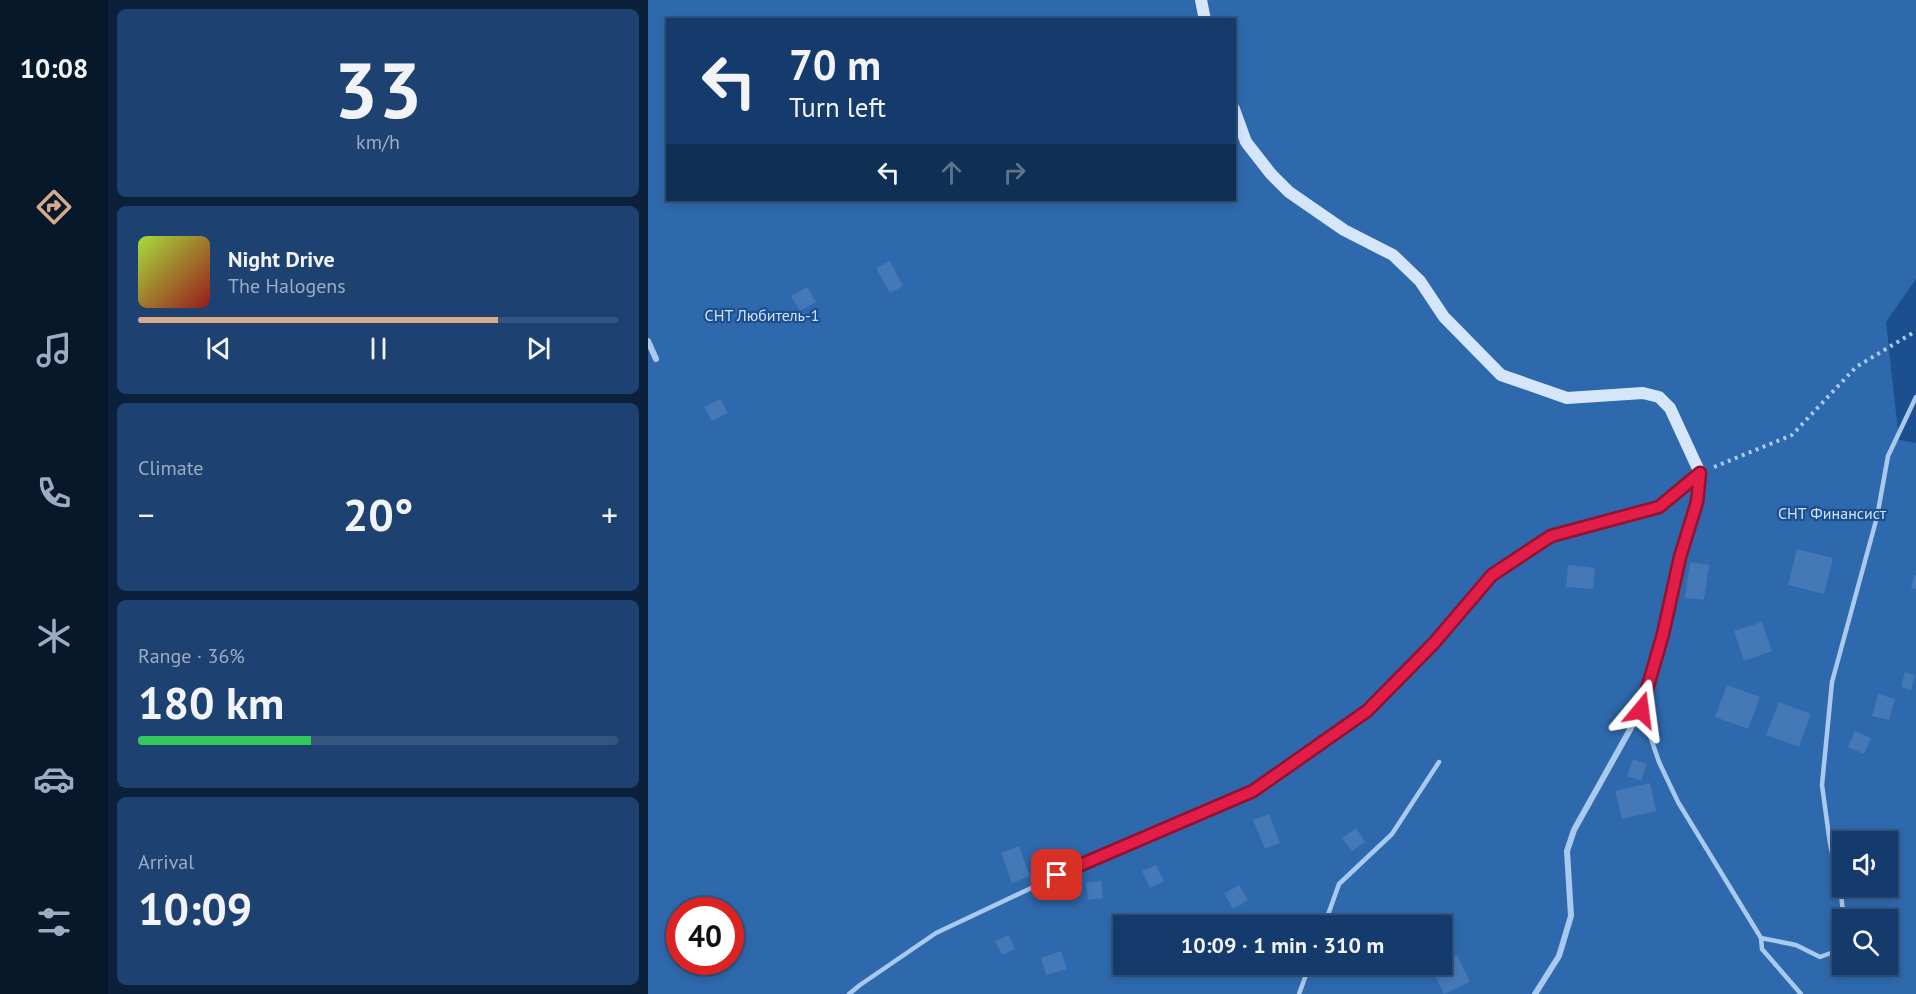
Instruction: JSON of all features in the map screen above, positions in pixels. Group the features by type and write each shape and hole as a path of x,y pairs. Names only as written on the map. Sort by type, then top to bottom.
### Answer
{"street":[{"path":"1201,0 1205,18"},
{"path":"1236,114 1246,142 1271,174 1289,192 1344,230 1393,255 1420,281 1444,316 1501,375 1567,398 1643,393 1659,398 1670,408 1700,473 1697,502 1680,557 1663,634 1641,710 1574,830 1567,851 1571,916 1559,956 1535,994"},
{"path":"648,341 656,360"}],"lane":[{"path":"1843,909 1830,844 1822,785 1832,682 1877,517 1888,456 1916,397"},
{"path":"849,994 936,933 1078,866 1253,791 1367,711 1434,643 1492,575 1551,536 1659,507 1700,473"},
{"path":"1641,710 1659,762 1678,802 1761,938 1762,949 1801,994"},
{"path":"1328,915 1339,884 1392,834 1439,762"},
{"path":"1761,938 1796,945 1820,957 1832,953"},
{"path":"1299,994 1306,975"}],"path":[{"path":"1700,473 1792,435 1856,367 1916,331"}],"green space":[{"path":"648,0 1916,0 1916,279 1886,322 1899,440 1916,443 1916,994 648,994"}],"building":[{"path":"890,261 903,286 890,293 876,268"},
{"path":"807,287 816,302 800,311 791,296"},
{"path":"720,399 728,413 712,421 704,407"},
{"path":"1797,549 1833,558 1824,594 1788,585"},
{"path":"1690,562 1709,565 1704,600 1685,598"},
{"path":"1568,565 1595,568 1593,589 1566,587"},
{"path":"1914,575 1916,575 1916,589 1911,588"},
{"path":"1762,622 1772,651 1744,661 1734,631"},
{"path":"1905,672 1915,675 1911,690 1901,687"},
{"path":"1727,685 1760,697 1748,729 1715,717"},
{"path":"1878,694 1895,699 1889,720 1872,716"},
{"path":"1779,702 1811,714 1799,747 1766,735"},
{"path":"1855,731 1871,738 1864,754 1848,747"},
{"path":"1633,759 1647,764 1641,781 1627,776"},
{"path":"1650,783 1656,811 1622,819 1615,791"},
{"path":"1269,814 1280,843 1265,849 1253,820"},
{"path":"1356,828 1365,842 1352,851 1342,838"},
{"path":"1019,846 1030,876 1012,883 1001,853"},
{"path":"1156,865 1164,881 1150,888 1142,871"},
{"path":"1101,881 1103,898 1088,900 1086,883"},
{"path":"1239,885 1248,900 1233,909 1224,894"},
{"path":"1009,935 1015,949 1002,955 995,941"},
{"path":"1061,951 1067,969 1046,975 1041,958"},
{"path":"1457,955 1470,982 1444,994 1435,975 1452,975 1452,957"}],"route":[{"path":"1057,875 1253,791 1367,711 1434,643 1492,575 1551,536 1659,507 1700,473 1697,502 1680,557 1663,634 1641,710"}],"park label":[{"name":"СНТ Любитель-1","path":"762,315"},
{"name":"СНТ Финансист","path":"1832,513"}]}
